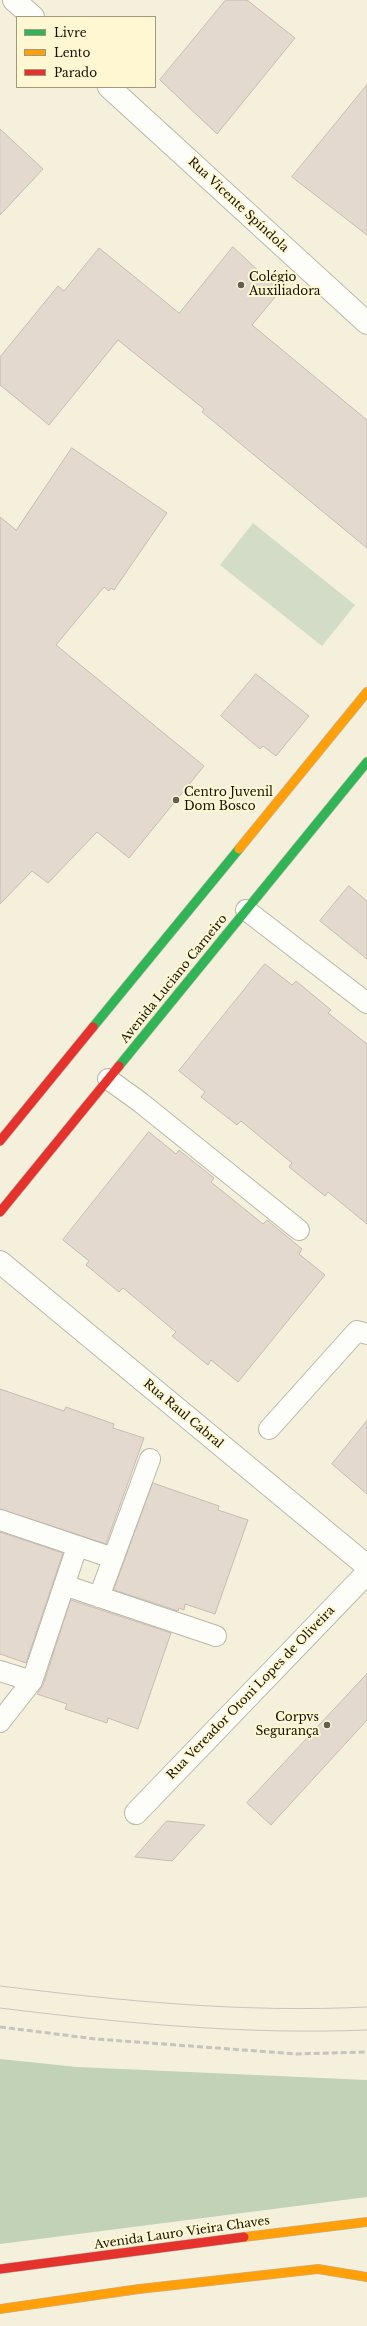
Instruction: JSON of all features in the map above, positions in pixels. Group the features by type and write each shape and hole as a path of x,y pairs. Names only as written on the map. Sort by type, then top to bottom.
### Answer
{"main road":[{"path":"0,1141 367,692"},
{"name":"Avenida Luciano Carneiro","path":"0,1212 367,762"},
{"name":"Avenida Lauro Vieira Chaves","path":"0,2269 317,2227 367,2222"},
{"path":"0,2309 139,2288 318,2269 367,2277"}],"street":[{"path":"14,0 32,16"},
{"name":"Rua Vicente Spíndola","path":"110,88 367,323"},
{"name":"Rua Raul Cabral","path":"0,1262 367,1566"},
{"name":"Rua Vereador Otoni Lopes de Oliveira","path":"136,1812 367,1573"}],"lane":[{"path":"246,910 367,1003"},
{"path":"108,1079 140,1102 299,1230"},
{"path":"270,1429 357,1332 367,1334"},
{"path":"100,1597 150,1459"},
{"path":"0,1520 113,1558"},
{"path":"0,1722 32,1681 77,1547"},
{"path":"64,1585 216,1636"},
{"path":"0,1671 32,1681"}],"green space":[{"path":"253,523 355,605 322,646 220,565"},
{"path":"0,2059 77,2067 367,2080 367,2197 0,2244"}],"building":[{"path":"226,0 247,0 295,38 217,134 160,80"},
{"path":"367,85 367,235 292,177"},
{"path":"0,129 43,169 0,215"},
{"path":"233,247 280,291 252,325 367,420 367,548 202,412 204,409 118,340 49,425 0,385 0,357 58,286 64,291 99,248 179,313"},
{"path":"72,448 167,513 114,590 111,588 109,591 104,587 56,645 204,766 129,858 97,832 48,883 32,871 0,904 0,517 16,530"},
{"path":"256,674 309,716 276,756 263,746 260,749 221,716"},
{"path":"349,886 367,901 367,959 320,921"},
{"path":"265,964 292,985 296,981 331,1010 328,1013 367,1044 367,1224 328,1192 325,1196 289,1167 292,1163 241,1121 237,1125 201,1097 205,1092 179,1071"},
{"path":"149,1132 176,1154 179,1150 214,1178 211,1182 263,1224 267,1220 302,1249 299,1254 325,1275 238,1382 211,1360 208,1365 172,1336 176,1332 123,1288 119,1292 86,1265 89,1261 63,1240"},
{"path":"0,1389 64,1411 66,1407 114,1424 113,1428 144,1438 106,1544 0,1509"},
{"path":"367,1421 367,1494 332,1464"},
{"path":"153,1483 219,1506 218,1510 248,1520 215,1614 185,1604 184,1610 179,1608 178,1611 114,1590"},
{"path":"0,1532 63,1553 26,1663 0,1654"},
{"path":"71,1600 171,1633 138,1729 108,1718 107,1723 65,1709 67,1704 37,1694 43,1685"},
{"path":"367,1674 367,1720 271,1825 247,1803"},
{"path":"167,1821 205,1825 172,1861 135,1857"}],"tram line":[{"path":"0,1986 137,2001 229,2007 367,2007"},
{"path":"0,2008 137,2023 229,2029 275,2031 367,2030"}],"railway":[{"path":"0,2027 96,2039 297,2054 367,2052"}],"traffic: fast":[{"path":"119,1066 367,762"},
{"path":"93,1027 239,849"}],"traffic: slow":[{"path":"239,849 367,692"},
{"path":"244,2237 367,2222"},
{"path":"0,2309 139,2289 318,2269 367,2277"}],"traffic: jam":[{"path":"0,1141 93,1027"},
{"path":"0,1212 119,1066"},
{"path":"0,2269 244,2237"}],"place":[{"name":"Colégio Auxiliadora","path":"241,285"},
{"name":"Centro Juvenil Dom Bosco","path":"176,800"},
{"name":"Corpvs Segurança","path":"327,1725"}]}
